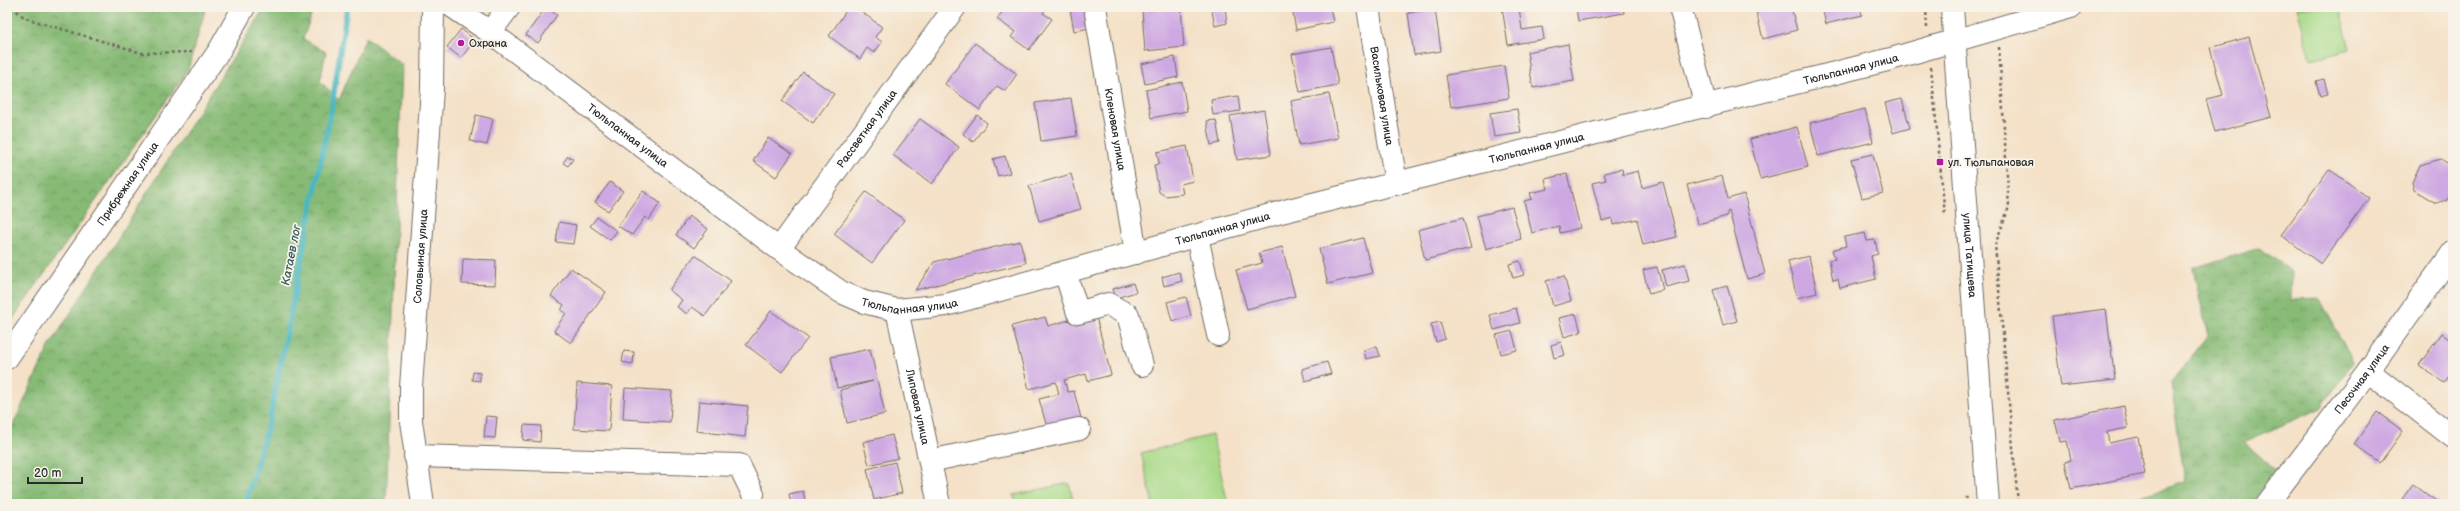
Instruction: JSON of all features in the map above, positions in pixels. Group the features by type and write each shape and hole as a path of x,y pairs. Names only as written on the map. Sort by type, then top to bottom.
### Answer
{"street":[{"name":"Прибрежная улица","path":"7,358 219,51 244,7"},
{"name":"Соловьиная улица","path":"423,504 411,421 411,380 432,89 433,7"},
{"name":"Тюльпанная улица","path":"453,7 490,32 779,249 841,292 864,302 897,310 946,305 1197,236 1396,184 1706,107 1929,48 1997,26 2070,7"},
{"path":"490,32 509,7"},
{"name":"Рассветная улица","path":"779,249 955,7"},
{"name":"Кленовая улица","path":"1095,7 1136,252"},
{"name":"Васильковая улица","path":"1368,7 1396,184"},
{"path":"1680,7 1706,107"},
{"name":"улица Татищева","path":"1952,7 1988,504"},
{"path":"1197,236 1218,334"},
{"name":"Песочная улица","path":"2267,504 2368,371 2453,252"},
{"path":"1065,272 1078,313 1108,304 1128,315 1142,365"},
{"name":"Липовая улица","path":"897,310 939,504"},
{"path":"2368,371 2453,437"},
{"path":"930,461 1079,429"},
{"path":"415,456 739,465 753,494"}],"path":[{"path":"12,7 25,18 142,53 219,51"},
{"path":"1926,7 1946,220"},
{"path":"1997,26 2009,207 1995,245 2018,504"},
{"path":"1963,504 1968,495"}],"green space":[{"path":"7,7 206,7 188,70 7,327"},
{"path":"265,7 314,7 303,39 326,52 320,81 339,100 366,37 402,65 386,504 7,504 7,438 49,347"},
{"path":"2297,7 2339,7 2350,49 2311,59"},
{"path":"2260,248 2292,272 2291,300 2320,299 2353,362 2321,408 2244,442 2276,471 2251,504 2114,504 2185,482 2171,382 2208,336 2193,268"},
{"path":"1212,435 1228,504 1153,504 1141,453"},
{"path":"1069,483 1074,504 1016,504 1014,495"}],"building":[{"path":"546,7 557,15 538,43 526,35"},
{"path":"847,7 855,7 882,27 875,37 882,42 874,53 867,48 860,59 829,36 848,8"},
{"path":"1006,7 1046,8 1043,13 1052,19 1029,50 1011,37 1015,32 997,19"},
{"path":"1087,7 1090,28 1074,31 1070,9"},
{"path":"1181,7 1184,47 1145,51 1142,11"},
{"path":"1211,7 1225,7 1227,23 1215,26"},
{"path":"1292,7 1330,7 1333,22 1296,30"},
{"path":"1502,7 1519,7 1522,30 1542,27 1544,39 1508,45"},
{"path":"1576,7 1623,7 1624,13 1578,21"},
{"path":"1755,7 1791,7 1797,30 1763,39"},
{"path":"1822,7 1860,7 1862,15 1826,24"},
{"path":"1435,9 1441,51 1414,55 1408,13"},
{"name":"Охрана","path":"461,29 475,40 461,58 447,47"},
{"path":"2249,37 2271,117 2215,132 2206,99 2223,95 2210,48"},
{"path":"975,43 1017,74 1005,91 997,86 980,110 945,84"},
{"path":"1568,44 1574,81 1533,88 1527,52"},
{"path":"1331,47 1338,85 1300,92 1292,54"},
{"path":"1175,57 1178,77 1145,84 1141,64"},
{"path":"1504,66 1509,98 1451,107 1446,75"},
{"path":"803,72 834,94 813,123 782,101"},
{"path":"2324,79 2328,94 2320,96 2316,81"},
{"path":"1182,82 1187,111 1151,118 1146,90"},
{"path":"1329,94 1338,138 1299,145 1291,101"},
{"path":"1238,96 1240,111 1213,115 1211,100"},
{"path":"1071,98 1077,136 1041,141 1035,103"},
{"path":"1902,99 1910,128 1893,133 1885,103"},
{"path":"1517,109 1521,133 1494,137 1490,113"},
{"path":"1865,109 1873,142 1818,156 1810,123"},
{"path":"1264,110 1271,155 1237,160 1230,116"},
{"path":"476,115 493,119 487,145 470,141"},
{"path":"977,115 987,123 973,142 963,134"},
{"path":"920,119 959,147 932,184 893,155"},
{"path":"1216,120 1220,143 1211,145 1207,121"},
{"path":"1797,127 1808,167 1760,179 1750,139"},
{"path":"768,138 792,154 776,177 753,161"},
{"path":"1187,146 1193,181 1181,184 1183,194 1165,196 1159,192 1154,165 1159,164 1157,152"},
{"path":"1873,154 1883,193 1862,198 1851,159"},
{"path":"568,156 573,159 568,166 563,163"},
{"path":"1005,156 1010,173 998,176 993,159"},
{"path":"2441,159 2453,167 2453,190 2447,200 2436,203 2414,190 2412,182 2420,165"},
{"path":"1622,169 1623,175 1638,171 1642,188 1663,182 1677,237 1643,245 1637,219 1613,225 1612,218 1602,221 1592,183 1606,180 1604,173"},
{"path":"2329,169 2369,198 2321,264 2281,235"},
{"path":"1071,174 1081,209 1039,221 1029,186"},
{"path":"1567,174 1580,228 1560,233 1559,226 1532,233 1524,201 1532,199 1530,193 1548,189 1545,179"},
{"path":"1722,176 1728,199 1744,194 1765,274 1747,279 1729,211 1727,212 1727,216 1698,224 1687,185"},
{"path":"610,182 623,191 608,211 595,202"},
{"path":"643,191 660,203 649,220 645,217 632,235 618,226"},
{"path":"866,192 904,220 872,263 834,234"},
{"path":"1512,207 1521,239 1486,249 1477,216"},
{"path":"689,216 708,229 694,248 676,235"},
{"path":"597,217 617,231 610,240 590,226"},
{"path":"1463,218 1471,248 1425,260 1418,230"},
{"path":"559,222 576,225 573,244 556,242"},
{"path":"1865,233 1867,241 1875,240 1878,254 1871,256 1876,279 1840,288 1838,279 1833,280 1829,260 1835,259 1832,250 1846,246 1844,237"},
{"path":"1363,238 1372,273 1328,284 1319,249"},
{"path":"1020,241 1026,263 915,290 934,262"},
{"path":"1282,247 1295,296 1247,309 1236,270 1262,263 1259,253"},
{"path":"695,255 731,281 705,316 692,307 687,314 677,307 682,300 669,290"},
{"path":"1809,256 1817,293 1797,298 1788,261"},
{"path":"463,259 496,260 495,285 462,284"},
{"path":"1520,261 1524,275 1513,278 1509,264"},
{"path":"1685,264 1689,281 1666,287 1662,270"},
{"path":"1657,267 1663,290 1649,294 1643,270"},
{"path":"571,268 606,292 571,343 554,331 566,313 561,310 564,305 551,296"},
{"path":"1179,272 1182,281 1164,286 1162,277"},
{"path":"1564,276 1571,301 1553,306 1546,281"},
{"path":"1133,283 1136,292 1116,298 1113,289"},
{"path":"1727,286 1737,321 1723,325 1713,290"},
{"path":"1186,297 1191,316 1172,321 1167,302"},
{"path":"1516,308 1520,323 1494,330 1490,315"},
{"path":"2106,309 2115,380 2061,386 2052,316"},
{"path":"771,311 808,338 782,372 746,345"},
{"path":"1095,313 1111,375 1088,381 1086,374 1064,380 1068,392 1074,391 1082,422 1048,431 1039,399 1059,394 1056,382 1029,389 1012,326 1045,317 1048,326"},
{"path":"1576,314 1581,332 1564,337 1559,318"},
{"path":"1440,322 1445,339 1436,342 1431,324"},
{"path":"1512,331 1517,350 1501,354 1496,335"},
{"path":"2442,333 2453,341 2453,371 2444,383 2419,365"},
{"path":"1561,342 1565,355 1554,358 1551,345"},
{"path":"1377,346 1380,356 1366,359 1364,350"},
{"path":"870,349 885,414 847,423 840,390 873,381 837,388 831,357"},
{"path":"624,351 634,352 633,364 622,362"},
{"path":"1327,362 1331,374 1305,381 1302,369"},
{"path":"473,372 480,373 480,381 472,380"},
{"path":"577,383 612,386 609,431 574,429"},
{"path":"625,388 672,391 670,422 623,419"},
{"path":"699,401 748,406 745,437 696,431"},
{"path":"2124,406 2128,428 2107,432 2109,443 2138,437 2145,474 2071,489 2065,462 2071,460 2067,441 2060,442 2055,420"},
{"path":"2377,412 2403,431 2380,463 2354,444"},
{"path":"486,416 497,417 495,438 484,437"},
{"path":"524,425 541,426 540,442 523,440"},
{"path":"892,435 898,458 869,465 863,442"},
{"path":"895,462 902,493 874,500 867,469"},
{"path":"2413,484 2440,504 2409,504 2402,499"},
{"path":"803,491 806,504 791,504 789,494"}],"waterway":[{"name":"Катаев лог","path":"245,504 269,422 332,105 347,7"}],"place":[{"name":"Охрана","path":"461,43"},
{"name":"ул. Тюльпановая","path":"1940,162"}]}
